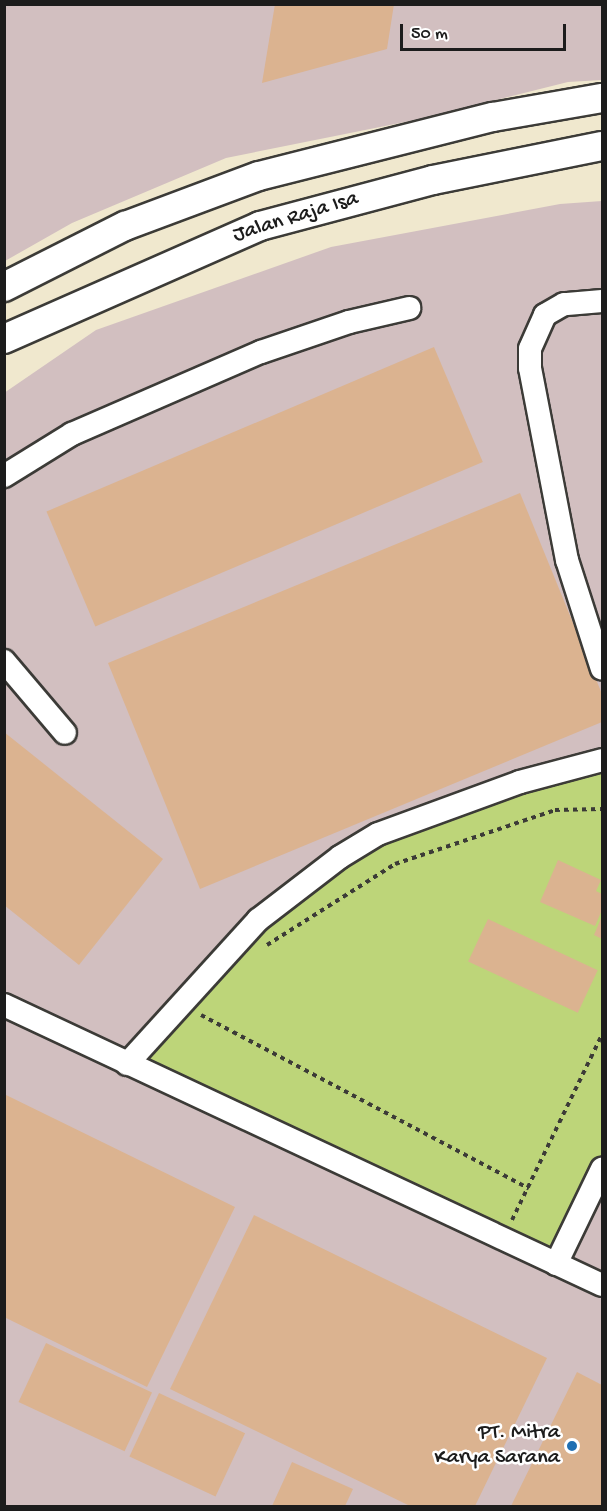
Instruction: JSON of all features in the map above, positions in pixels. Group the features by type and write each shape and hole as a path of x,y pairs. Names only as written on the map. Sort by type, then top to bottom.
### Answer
{"main road":[{"path":"4,286 125,226 259,176 493,117 603,98"},
{"name":"Jalan Raja Isa","path":"4,339 260,226 433,180 603,146"}],"lane":[{"path":"603,301 564,304 545,315 530,349 530,368 567,560 603,669"},
{"path":"4,476 72,434 261,352 349,322 409,308"},
{"path":"4,661 65,733"},
{"path":"127,1064 258,920 340,857 378,834 509,786 603,760"},
{"path":"4,1005 603,1285"},
{"path":"556,1264 603,1169"}],"path":[{"path":"263,948 395,864 555,810 603,809"},
{"path":"193,1010 529,1189"},
{"path":"502,1238 529,1189 603,1035"}],"shaded area":[{"path":"5,5 602,5 602,80 568,82 415,120 226,158 72,223 5,261"},
{"path":"602,201 602,1506 5,1506 4,393 96,330 331,247 560,204"}],"green space":[{"path":"602,755 602,1169 556,1264 127,1064 249,925 311,863 383,826"}],"building":[{"path":"275,4 394,4 387,49 262,83"},
{"path":"434,347 483,462 95,627 46,511"},
{"path":"520,493 602,694 602,722 200,889 108,663"},
{"path":"4,732 163,859 79,965 4,905"},
{"path":"558,860 601,880 596,891 602,894 602,910 595,926 540,902"},
{"path":"602,916 602,939 594,935"},
{"path":"488,919 598,970 578,1013 468,962"},
{"path":"4,1094 235,1207 147,1387 4,1317"},
{"path":"254,1215 547,1358 475,1506 410,1506 170,1389"},
{"path":"46,1343 152,1392 125,1451 19,1402"},
{"name":"PT. Mitra Karya Sarana","path":"577,1372 602,1385 602,1506 511,1506"},
{"path":"159,1393 245,1433 216,1497 129,1456"},
{"path":"292,1462 353,1489 345,1506 272,1506"}],"place":[{"name":"PT. Mitra Karya Sarana","path":"572,1446"}]}
